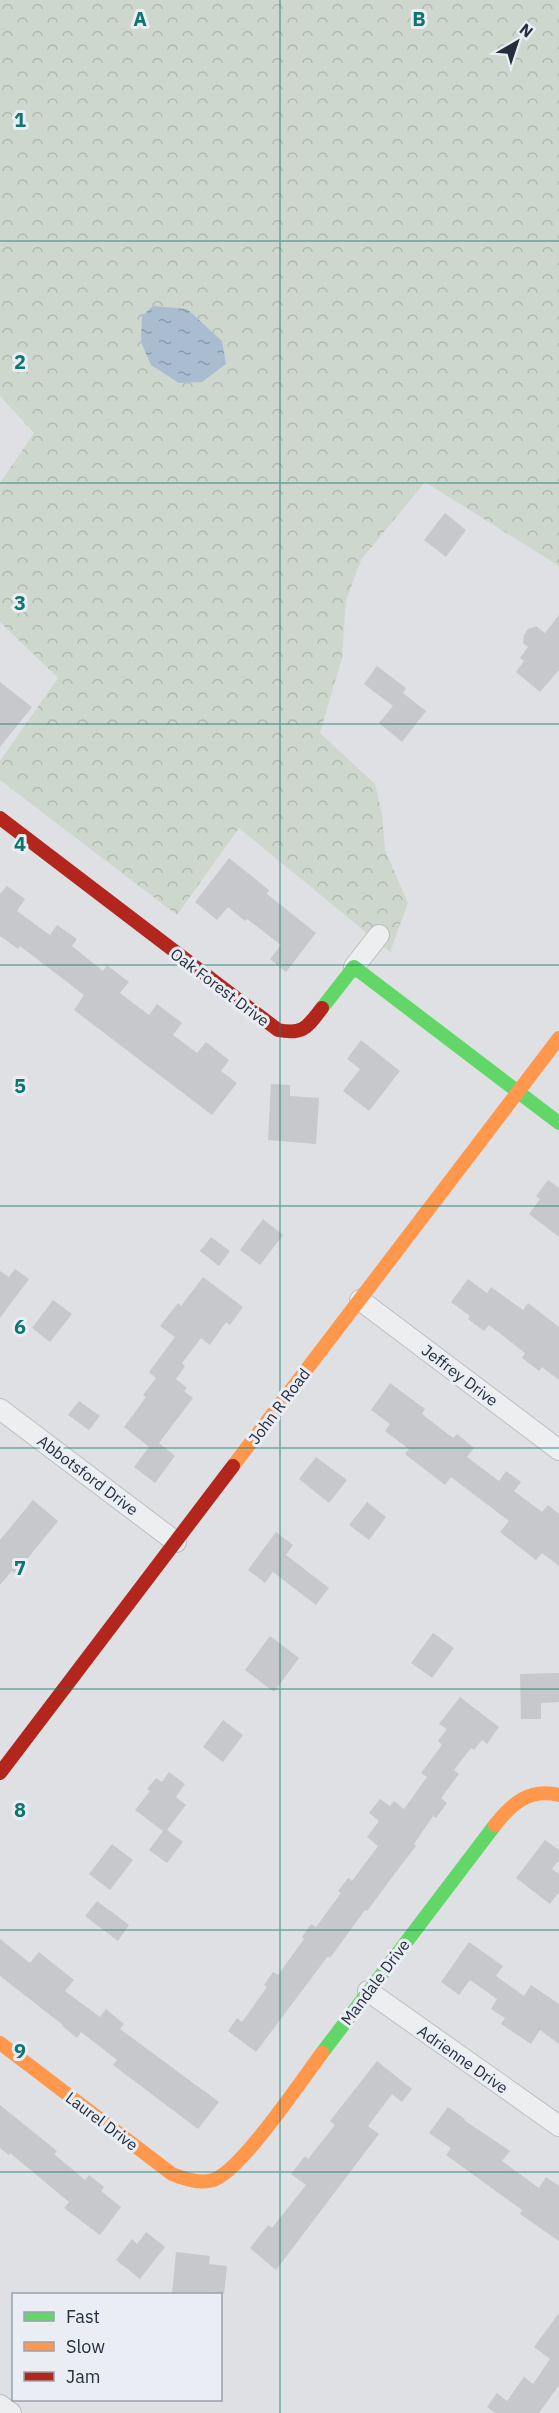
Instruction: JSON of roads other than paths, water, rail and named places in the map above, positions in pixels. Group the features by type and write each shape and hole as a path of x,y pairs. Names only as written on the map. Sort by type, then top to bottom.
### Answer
{"street":[{"name":"Oak Forest Drive","path":"0,818 278,1030 295,1033 308,1026 354,967"},
{"path":"379,935 354,967 559,1123"},
{"name":"John R Road","path":"0,1773 559,1038"},
{"name":"Jeffrey Drive","path":"360,1300 559,1450"},
{"name":"Abbotsford Drive","path":"0,1409 176,1542"},
{"name":"Mandale Drive","path":"211,2181 225,2175 246,2153 505,1812 527,1795 544,1792 559,1795"},
{"name":"Adrienne Drive","path":"368,1991 559,2126"},
{"name":"Laurel Drive","path":"0,2043 172,2174 194,2181 211,2181"},
{"path":"0,2405 11,2413"}],"water":[{"path":"153,306 187,309 222,341 226,364 202,382 179,383 151,365 141,342 142,316"}]}
